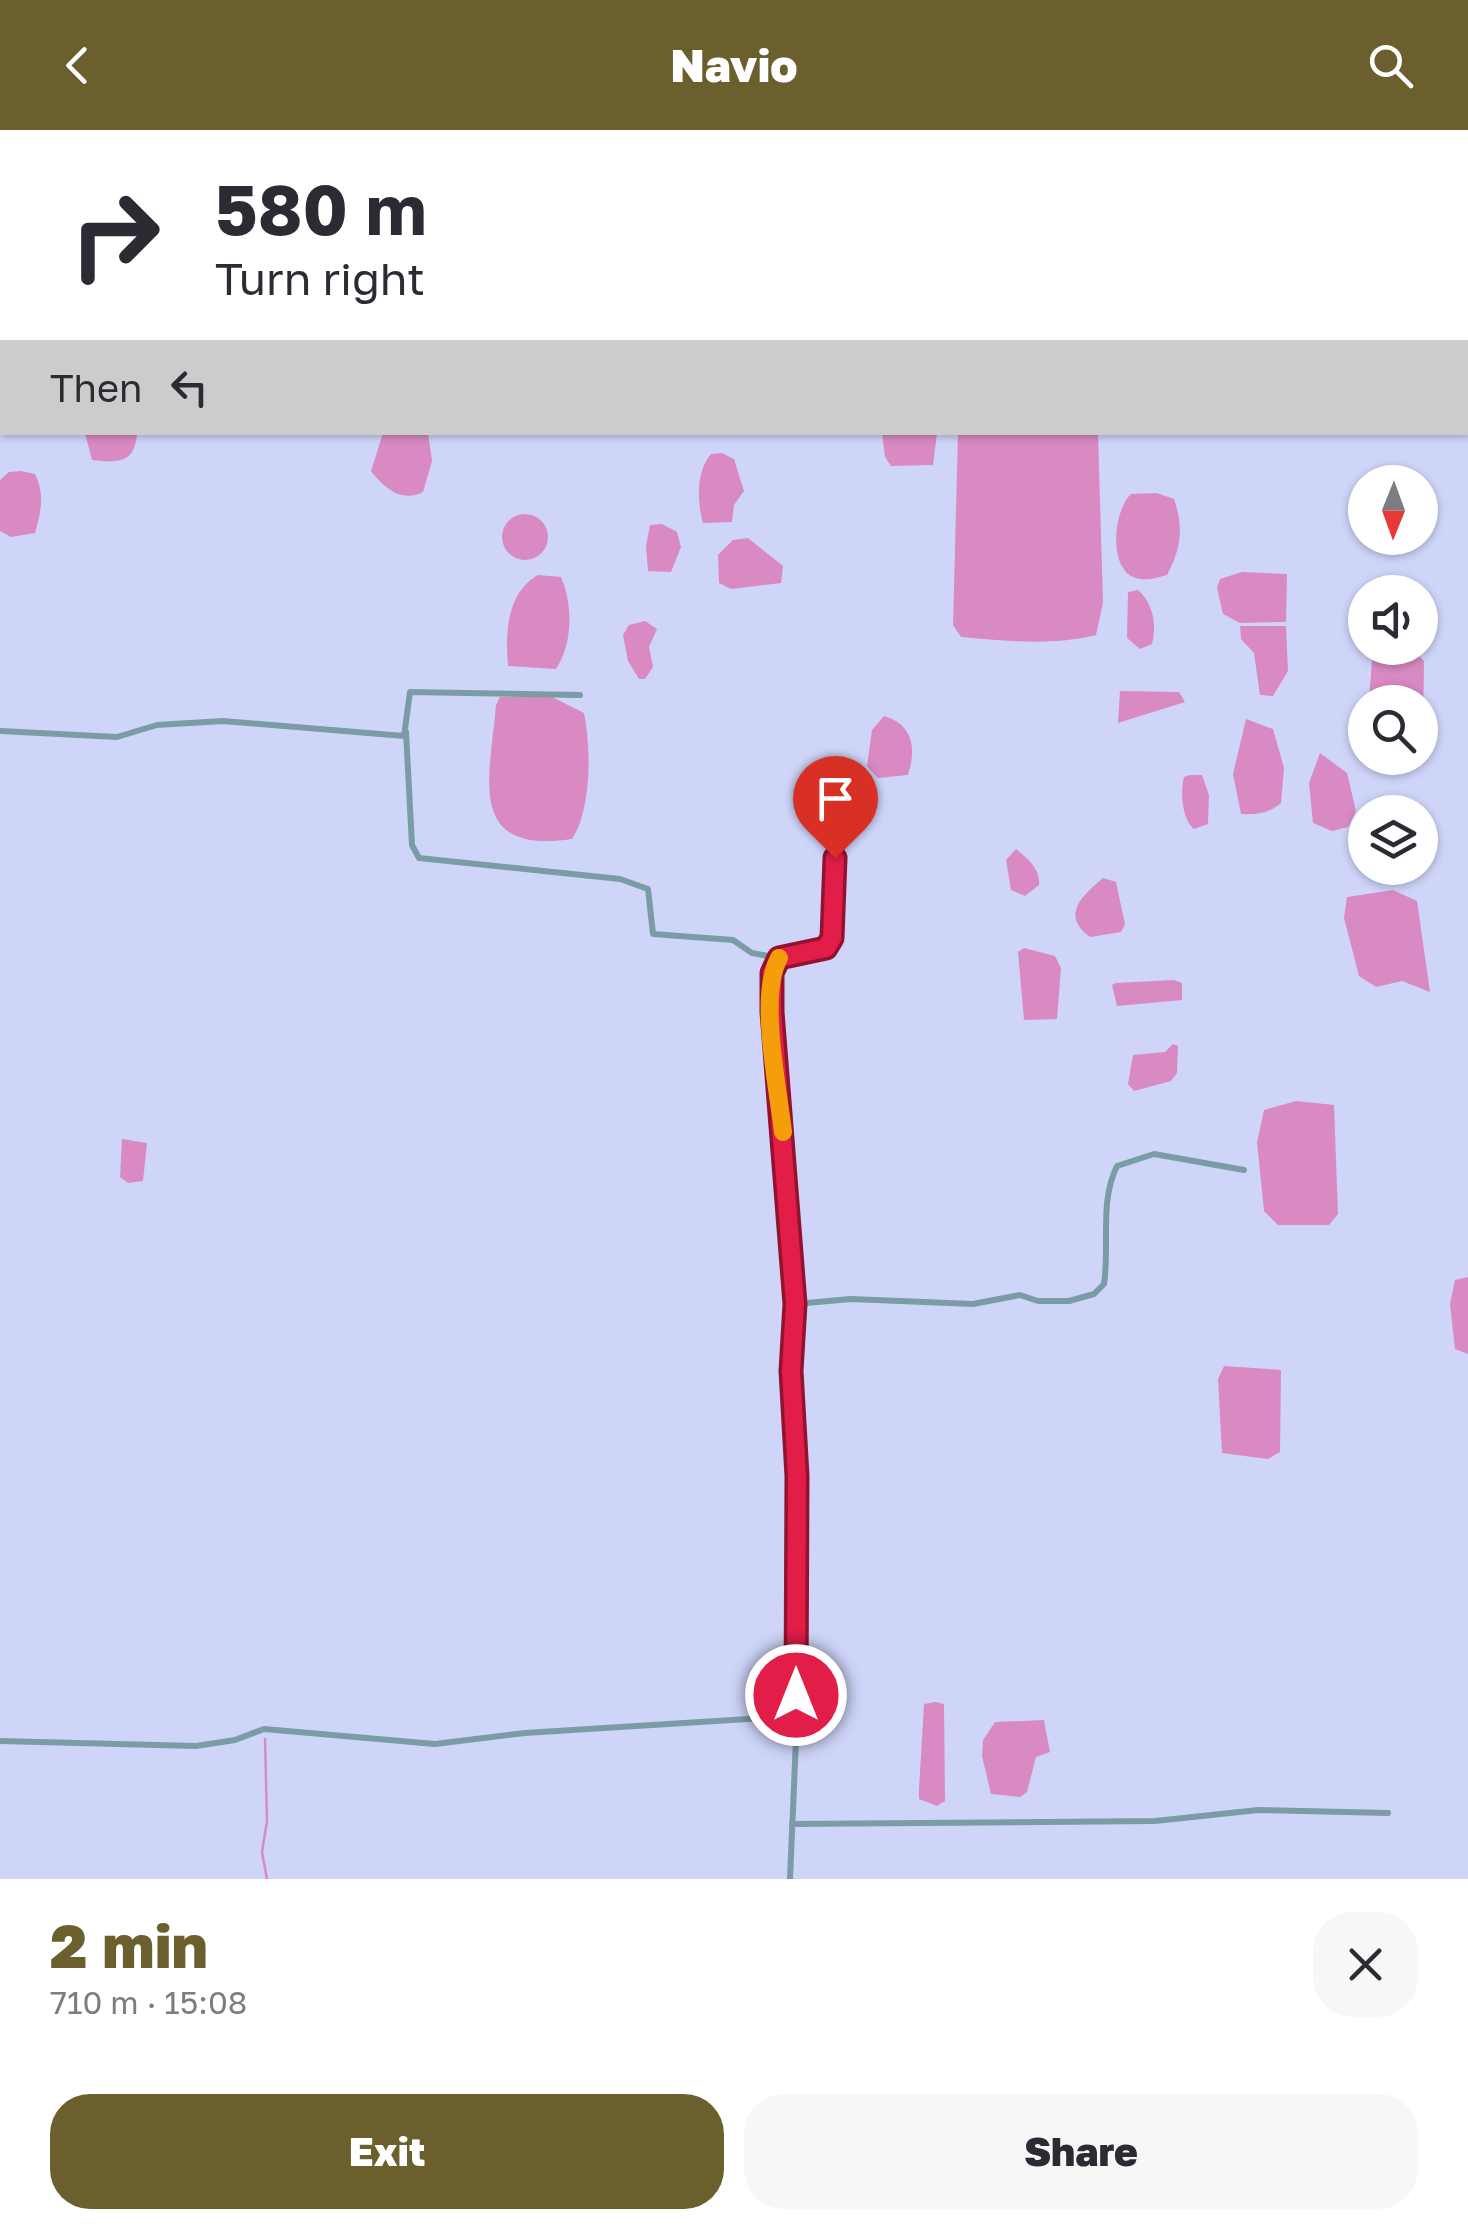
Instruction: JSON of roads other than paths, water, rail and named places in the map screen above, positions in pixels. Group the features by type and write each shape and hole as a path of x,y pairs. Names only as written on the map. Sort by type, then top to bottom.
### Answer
{"street":[{"path":"580,695 410,692 406,732 412,845 418,858 620,879 648,889 653,934 733,940 752,953 779,958 826,948 832,938 835,858"},
{"path":"0,731 117,736 157,725 223,720 386,736 404,736 406,732"},
{"path":"779,958 772,973 773,1052 795,1304 791,1371 797,1476 797,1716 790,1879"},
{"path":"795,1304 852,1299 973,1304 1020,1295 1048,1302 1085,1298 1104,1284 1109,1182 1117,1166 1154,1154 1244,1170"},
{"path":"0,1741 196,1746 235,1740 264,1729 435,1744 525,1733 797,1716"},
{"path":"792,1824 1140,1821 1258,1810 1388,1812"}],"waterway":[{"path":"265,1739 267,1821 262,1852 267,1879"}]}
